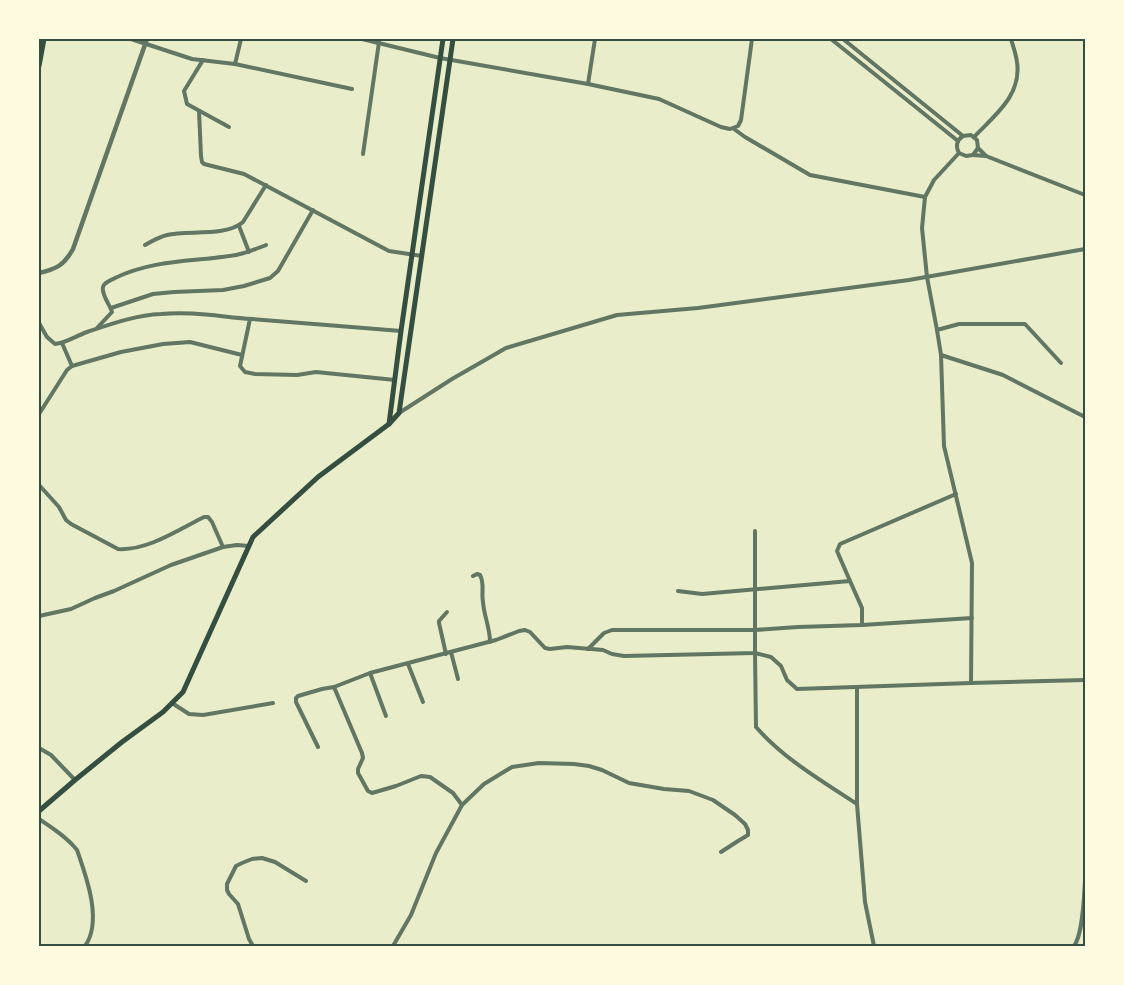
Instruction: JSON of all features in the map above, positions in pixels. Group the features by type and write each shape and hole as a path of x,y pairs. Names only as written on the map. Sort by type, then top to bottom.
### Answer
{"main road":[{"path":"39,66 44,39"},
{"path":"389,424 443,39"},
{"path":"39,811 122,742 163,712 183,692 253,537 318,477 389,424 399,413 452,39"},
{"path":"429,138 439,139"},
{"path":"420,196 430,198"}],"street":[{"path":"131,39 147,41 192,59 235,64 352,89"},
{"path":"235,64 241,39"},
{"path":"362,39 440,58 588,84 659,99 727,129 738,126 741,120 752,39"},
{"path":"588,84 595,39"},
{"path":"831,39 958,141"},
{"path":"843,39 963,136"},
{"path":"974,137 1009,99 1016,87 1017,63 1011,39"},
{"path":"39,273 52,270 61,265 68,258 73,248 147,41"},
{"path":"363,154 379,42"},
{"path":"855,58 859,52"},
{"path":"203,60 187,84 184,94 188,106 229,127"},
{"path":"908,101 913,95"},
{"path":"199,110 202,162 204,164 244,174 389,251 422,256"},
{"path":"734,128 744,137 810,175 925,197"},
{"path":"986,156 978,148 977,140 974,137 967,135 958,141 957,149 966,156 974,154 986,156 1085,196"},
{"path":"974,154 978,148"},
{"path":"959,152 934,180 925,197 922,228 927,277 941,355 944,446 972,563 971,683"},
{"path":"145,245 155,239 168,235 220,230 239,226 266,185"},
{"path":"111,308 153,294 230,289 270,278 278,271 313,210"},
{"path":"239,226 249,252"},
{"path":"95,330 112,312 102,292 105,283 120,276 166,262 237,255 266,245"},
{"path":"399,413 452,379 506,348 617,315 698,308 927,277 1085,249"},
{"path":"39,323 50,341 55,344 138,317 161,314 192,313 401,331"},
{"path":"250,319 240,366 241,370 245,372 297,375 316,372 395,380"},
{"path":"937,330 959,324 1025,324 1061,363"},
{"path":"39,414 67,370 72,366 121,352 163,344 190,342 242,355"},
{"path":"62,343 72,366"},
{"path":"941,355 1003,375 1085,417"},
{"path":"39,485 59,508 66,520 118,549 148,544 204,517 208,517 212,522 223,547"},
{"path":"862,625 862,608 837,551 840,544 956,494"},
{"path":"755,531 756,727 768,741 857,804"},
{"path":"39,616 71,609 171,565 223,547 249,546"},
{"path":"473,576 477,574 482,577 482,599 490,633 490,642"},
{"path":"678,591 702,594 850,581"},
{"path":"447,612 439,623 458,679"},
{"path":"588,648 604,633 612,630 755,630 798,626 862,625 972,618"},
{"path":"318,747 296,702 298,696 370,673 490,642 525,630 530,632 545,648 588,648 624,656 755,653 771,657 781,666 787,680 797,689 1085,680"},
{"path":"408,664 423,702"},
{"path":"370,673 386,716"},
{"path":"334,686 362,754 363,758 358,773 368,791 372,793 422,776 430,777 453,793 462,805"},
{"path":"857,687 857,804 865,902 874,946"},
{"path":"172,703 189,714 203,715 273,703"},
{"path":"39,748 51,755 75,780"},
{"path":"393,946 411,915 436,853 462,805 484,784 512,767 539,763 589,766 630,783 689,791 718,803 745,824 748,835 721,852"},
{"path":"39,819 61,835 77,850 92,903 92,932 85,946"},
{"path":"253,946 238,904 227,890 236,866 252,859 262,858 275,862 306,881"},
{"path":"1074,946 1077,942 1081,924 1085,881"}]}
